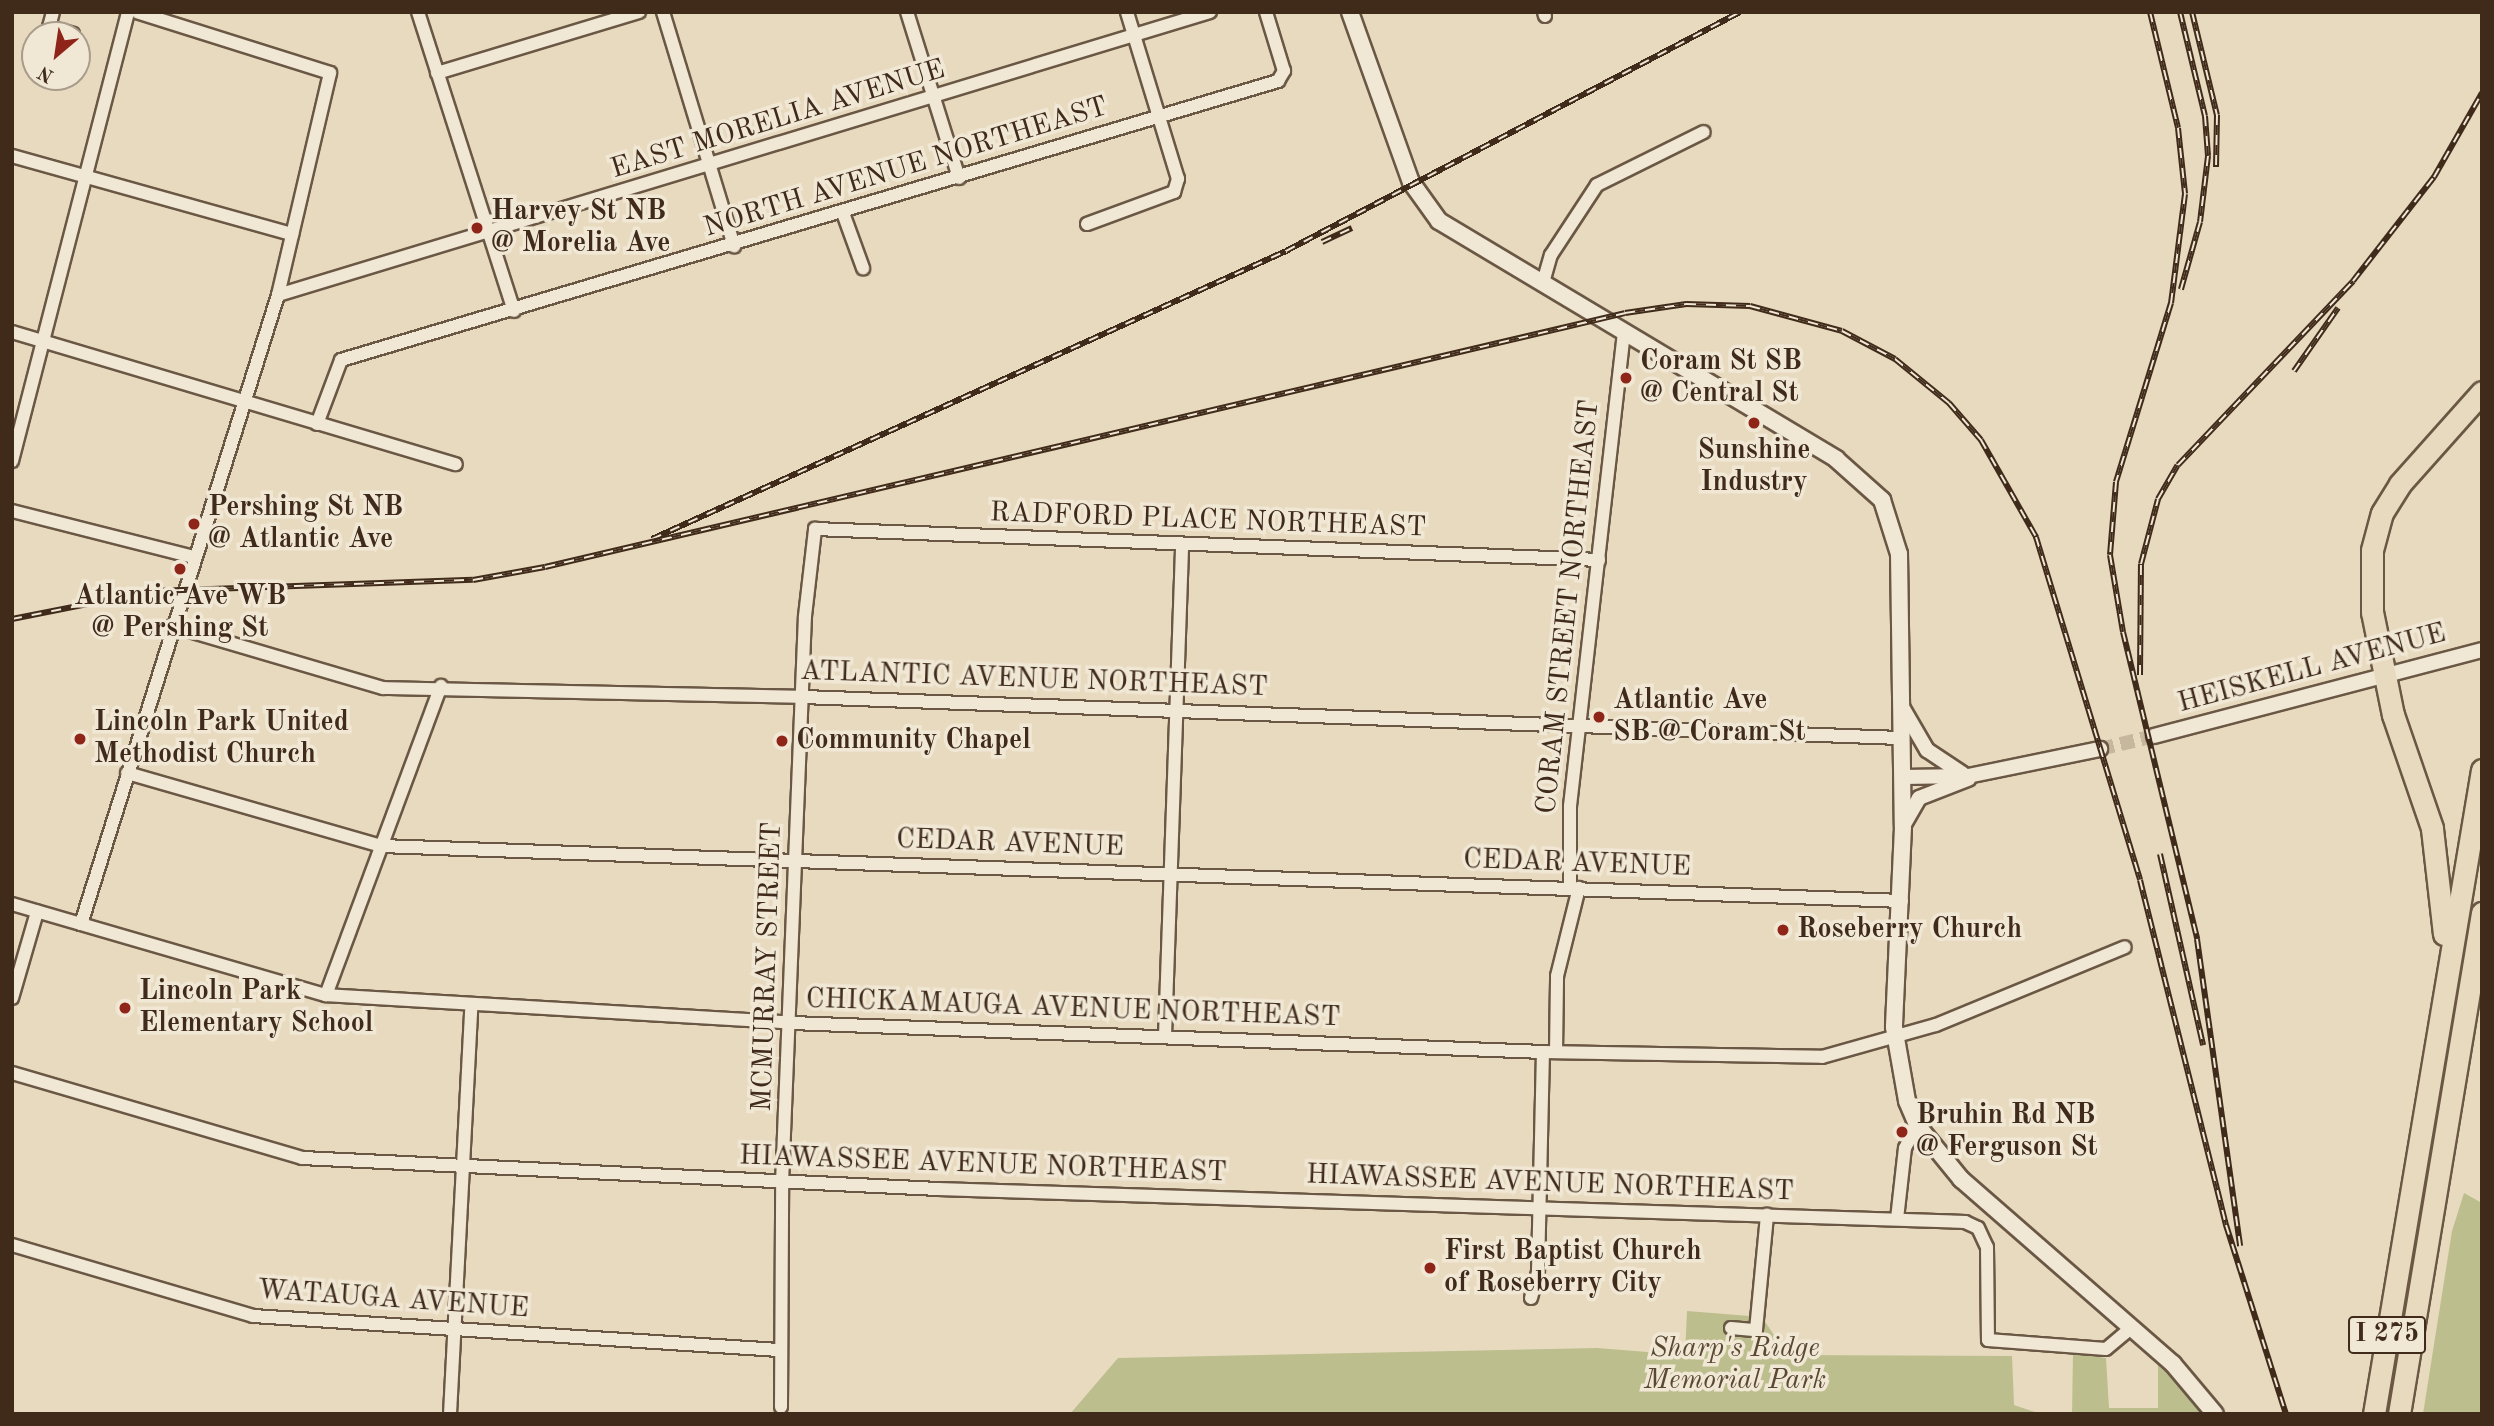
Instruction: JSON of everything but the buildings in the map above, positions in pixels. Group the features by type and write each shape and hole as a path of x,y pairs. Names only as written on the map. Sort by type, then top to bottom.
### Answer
{"highway":[{"path":"2444,984 2437,855 2384,677 2370,584 2382,513 2482,392"},
{"name":"I 275","path":"2374,1414 2482,770"},
{"name":"I 275","path":"2399,1414 2482,913"},
{"path":"2469,988 2482,954"}],"main road":[{"path":"1350,12 1411,182 1439,221 1544,279 1836,460 1882,500 1898,541 1902,707 1902,901 1895,1040 1917,1125 1928,1141 1976,1193 2189,1379 2215,1414"}],"street":[{"path":"12,461 128,12"},
{"path":"80,924 241,399 278,295 330,72 138,12"},
{"path":"418,12 486,235 514,311"},
{"path":"437,73 639,12"},
{"path":"663,12 734,246"},
{"path":"907,12 959,178"},
{"path":"1087,224 1174,192 1178,179 1128,12"},
{"name":"EAST MORELIA AVENUE","path":"278,295 710,167 1210,12"},
{"name":"NORTH AVENUE NORTHEAST","path":"317,424 341,360 734,246 1281,80 1266,12"},
{"path":"1544,279 1551,255 1597,185 1704,132"},
{"path":"12,156 292,234"},
{"path":"843,213 863,268"},
{"name":"CORAM STREET NORTHEAST","path":"1531,1298 1557,976 1575,888 1570,806 1582,722 1624,331"},
{"path":"12,332 456,464"},
{"path":"12,511 194,557"},
{"name":"RADFORD PLACE NORTHEAST","path":"815,528 1182,546 1598,560"},
{"name":"MCMURRAY STREET","path":"781,1407 779,1350 782,1183 792,1023 803,696 815,528"},
{"path":"1165,1036 1182,546"},
{"name":"ATLANTIC AVENUE NORTHEAST","path":"173,626 383,688 441,686 803,696 1582,722 1902,738"},
{"name":"HEISKELL AVENUE","path":"2154,736 2482,650"},
{"path":"326,996 441,686"},
{"path":"1902,707 1927,750 1972,775"},
{"path":"1902,777 1972,775 2100,749"},
{"name":"CEDAR AVENUE","path":"127,773 381,846 1902,901"},
{"path":"1903,827 1919,798 1972,775"},
{"name":"CHICKAMAUGA AVENUE NORTHEAST","path":"12,904 326,996 471,1007 792,1023 1549,1052 1822,1057 1895,1040 2125,947"},
{"path":"12,999 37,912"},
{"path":"450,1414 471,1007"},
{"name":"HIAWASSEE AVENUE NORTHEAST","path":"12,1073 302,1158 782,1183 1965,1222 1978,1228 1987,1247 1988,1340 2106,1349 2132,1327"},
{"path":"1898,1219 1905,1148 1917,1125"},
{"path":"1731,1328 1756,1330 1767,1215"},
{"name":"WATAUGA AVENUE","path":"12,1245 253,1316 779,1350"}],"green space":[{"path":"2464,1193 2482,1203 2482,1414 2423,1414 2452,1231"},
{"name":"Sharp's Ridge Memorial Park","path":"1687,1311 1762,1317 1787,1355 2012,1356 2014,1405 2041,1414 1070,1414 1118,1358 1597,1348 1685,1355"},
{"path":"2073,1353 2106,1358 2109,1408 2158,1408 2158,1362 2206,1414 2072,1414"}],"tunnel":[{"path":"2100,749 2154,736"}],"railway":[{"path":"652,539 1286,251 1740,12"},
{"path":"2150,12 2178,128 2185,194 2171,303 2116,482 2110,555 2123,632 2197,939 2240,1246"},
{"path":"2180,12 2205,116 2208,156 2200,222 2181,289"},
{"path":"2192,12 2217,115 2216,167"},
{"path":"2140,675 2141,564 2158,499 2178,465 2353,281 2434,177 2482,93"},
{"path":"1322,242 1352,228"},
{"path":"12,619 154,591 473,580 545,567 1625,313 1686,304 1750,306 1842,331 1895,359 1949,403 1981,440 2036,537 2140,880 2226,1225 2286,1414"},
{"path":"2294,371 2338,308"},
{"path":"2160,854 2203,1045"}],"place":[{"name":"Harvey St NB @ Morelia Ave","path":"477,228"},
{"name":"Coram St SB @ Central St","path":"1626,378"},
{"name":"Sunshine Industry","path":"1754,423"},
{"name":"Pershing St NB @ Atlantic Ave","path":"194,524"},
{"name":"Atlantic Ave WB @ Pershing St","path":"180,569"},
{"name":"Atlantic Ave SB @ Coram St","path":"1599,717"},
{"name":"Lincoln Park United Methodist Church","path":"80,739"},
{"name":"Community Chapel","path":"782,741"},
{"name":"Roseberry Church","path":"1783,930"},
{"name":"Lincoln Park Elementary School","path":"125,1008"},
{"name":"Bruhin Rd NB @ Ferguson St","path":"1902,1132"},
{"name":"First Baptist Church of Roseberry City","path":"1430,1268"}]}
